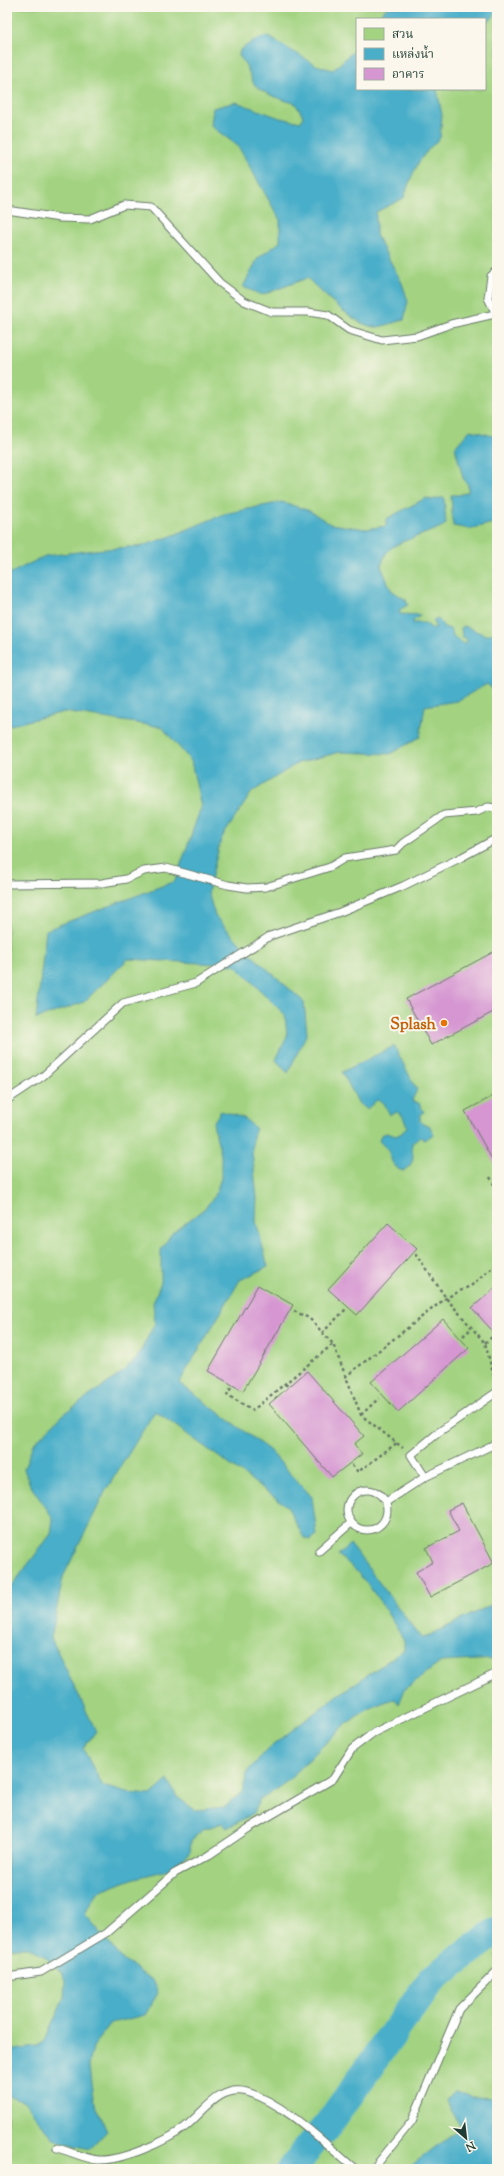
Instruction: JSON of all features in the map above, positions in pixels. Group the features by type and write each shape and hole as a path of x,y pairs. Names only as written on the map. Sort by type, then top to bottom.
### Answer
{"lane":[{"path":"7,210 60,218 90,219 124,205 151,207 220,283 244,301 272,312 308,312 328,315 350,330 382,340 417,336 451,324 496,315 488,298 490,276 497,271"},
{"path":"7,884 102,883 126,879 144,871 166,868 228,885 247,888 266,886 330,867 345,858 396,850 403,843 444,815 478,812 488,807 497,808"},
{"path":"7,1100 43,1076 123,1003 196,983 270,936 340,912 403,886 462,858 497,838"},
{"path":"425,1478 411,1455 434,1435 497,1392"},
{"path":"386,1502 425,1478 497,1443"},
{"path":"367,1490 375,1491 382,1496 386,1502 388,1510 382,1525 375,1529 360,1530 351,1523 347,1511 348,1503 359,1492 367,1490"},
{"path":"318,1551 351,1523"},
{"path":"7,1977 41,1972 106,1933 175,1873 209,1855 249,1828 333,1779 352,1750 373,1733 497,1673"},
{"path":"373,2169 412,2121 459,2009 497,1971"},
{"path":"57,2148 97,2160 120,2157 157,2143 184,2128 212,2101 228,2092 246,2091 274,2103 356,2169"}],"path":[{"path":"490,1177 497,1190"},
{"path":"416,1254 446,1298 485,1343 497,1388"},
{"path":"345,1377 446,1298 472,1285 497,1262"},
{"path":"322,1332 346,1309"},
{"path":"294,1312 309,1318 333,1344 361,1415 398,1442 411,1455"},
{"path":"463,1336 472,1328"},
{"path":"485,1343 492,1337"},
{"path":"231,1388 227,1395 253,1410 333,1344"},
{"path":"285,1384 289,1387"},
{"path":"361,1415 379,1398"},
{"path":"352,1465 358,1472 398,1442"}],"green space":[{"path":"7,7 497,7 497,2169 7,2169"}],"water":[{"path":"388,7 496,7 493,17 486,22 486,18 376,18"},
{"path":"267,36 316,65 333,70 356,49 356,90 437,90 442,115 440,138 426,152 417,165 404,198 376,212 376,235 402,283 408,301 404,320 377,327 359,322 339,308 307,278 262,295 243,287 258,258 280,242 280,220 238,146 211,126 213,108 236,102 280,118 301,122 303,116 295,103 273,96 254,84 248,69 239,56 240,50 253,41"},
{"path":"470,430 497,437 497,522 470,529 453,526 451,495 459,495 468,492 468,485 463,478 455,447"},
{"path":"444,497 446,524 433,531 397,544 387,552 381,566 391,590 406,600 408,605 399,610 400,614 421,615 413,621 413,623 425,623 431,628 436,628 433,622 435,619 438,619 444,627 450,629 454,637 464,644 467,642 466,638 462,637 461,628 464,626 486,635 497,632 497,693 487,684 457,701 425,706 420,737 390,754 340,752 298,763 252,792 221,839 208,892 215,916 245,949 304,1002 307,1033 288,1073 276,1060 287,1036 285,1015 235,965 128,959 84,1002 36,1019 46,930 175,881 201,807 191,761 162,727 64,712 7,726 7,575 45,556 142,546 174,535 224,514 282,502 310,511 330,524 366,529 386,526 386,519 426,498 432,500"},
{"path":"394,1046 417,1090 412,1100 413,1102 419,1103 424,1112 420,1114 420,1121 423,1124 429,1125 434,1134 424,1140 421,1137 412,1143 412,1162 403,1171 398,1169 392,1162 388,1150 379,1141 381,1135 386,1133 396,1136 402,1133 407,1126 402,1115 397,1112 390,1115 384,1103 377,1100 367,1109 359,1104 342,1072"},
{"path":"221,1111 244,1118 256,1129 253,1136 252,1151 257,1198 256,1221 268,1267 240,1280 179,1383 269,1450 312,1497 317,1535 310,1540 304,1538 287,1506 155,1411 106,1490 63,1577 51,1638 96,1731 83,1749 103,1786 127,1793 151,1795 168,1780 177,1797 195,1810 225,1807 242,1792 248,1771 268,1749 331,1700 404,1650 404,1640 375,1594 358,1573 338,1555 350,1544 422,1639 497,1602 497,1659 441,1662 405,1689 399,1704 395,1699 378,1705 362,1713 347,1724 280,1787 259,1800 254,1813 227,1828 222,1823 204,1829 191,1840 190,1853 168,1870 132,1879 96,1893 85,1914 124,1961 152,1980 158,1993 145,2015 111,2023 92,2047 89,2067 93,2098 107,2131 90,2149 54,2138 48,2133 29,2107 16,2098 7,2096 7,2051 36,2047 44,2042 64,1998 65,1980 61,1972 43,1955 29,1948 7,1948 7,1592 51,1534 53,1518 30,1485 24,1469 33,1444 64,1414 119,1375 137,1358 155,1323 153,1303 161,1282 161,1250 172,1233 204,1209 215,1196 221,1178 221,1155 213,1123"},
{"path":"456,2091 472,2097 497,2098 497,2169 407,2169 461,2127 445,2099"}],"building":[{"path":"497,950 497,1010 431,1045 406,999"},
{"path":"497,1094 497,1168 465,1111"},
{"path":"388,1223 417,1249 357,1315 328,1289"},
{"path":"258,1285 293,1305 243,1391 208,1371"},
{"path":"497,1286 497,1336 472,1308"},
{"path":"443,1319 469,1348 398,1412 371,1382"},
{"path":"307,1371 364,1436 354,1444 362,1454 332,1477 269,1404"},
{"path":"462,1503 494,1563 430,1597 416,1572 433,1562 426,1548 459,1531 448,1510"}],"waterway":[{"path":"291,2169 329,2123 432,1979 497,1931"}],"place":[{"name":"Splash","path":"444,1023"}]}
